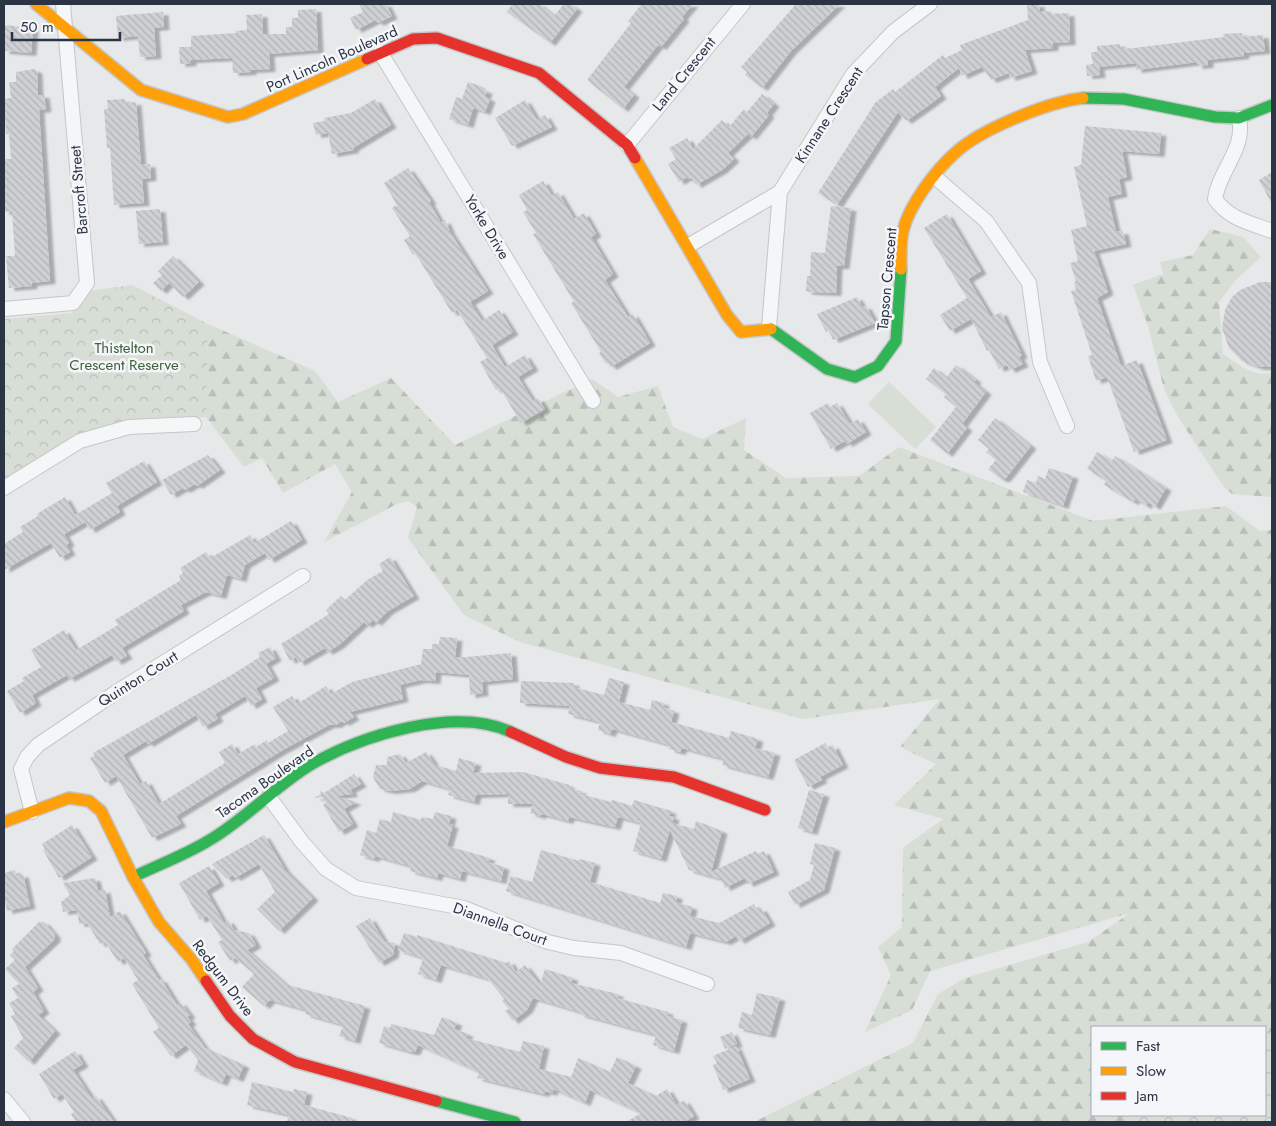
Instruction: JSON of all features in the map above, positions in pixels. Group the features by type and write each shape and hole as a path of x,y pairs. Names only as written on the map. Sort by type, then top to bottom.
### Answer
{"street":[{"name":"Port Lincoln Boulevard","path":"36,4 142,90 228,117 243,114 413,39 437,38 539,74 627,145 688,246 726,316 741,332 769,328"},
{"name":"Barcroft Street","path":"4,309 73,303 87,283 63,4"},
{"name":"Land Crescent","path":"627,145 743,4"},
{"name":"Kinnane Crescent","path":"769,328 780,192 853,74 893,32 930,4"},
{"name":"Yorke Drive","path":"380,52 593,402"},
{"name":"Tapson Crescent","path":"769,328 827,369 855,377 878,366 896,341 903,231 917,198 955,152 988,131 1066,100 1091,97 1124,99 1215,118 1238,118 1272,105"},
{"path":"1238,118 1241,128 1234,158 1217,186 1215,199 1223,210 1236,218 1272,231"},
{"path":"935,177 986,221 1029,283 1040,362 1068,426"},
{"name":"Kinnane Crescent","path":"688,246 780,192"},
{"path":"4,488 80,441 130,427 194,424"},
{"name":"Quinton Court","path":"32,812 21,769 27,757 38,745 118,691 303,576"},
{"name":"Tacoma Boulevard","path":"133,877 209,840 311,765 352,744 414,727 458,721 499,726 566,757 600,768 674,777 765,810"},
{"name":"Diannella Court","path":"269,797 302,842 326,869 356,888 464,908 548,942 574,948 621,953 707,984"},
{"name":"Redgum Drive","path":"4,822 69,798 89,801 101,811 133,877 159,922 192,960 230,1016 252,1039 295,1062 515,1122"},
{"path":"4,1099 23,1122"}],"green space":[{"path":"1210,229 1243,237 1261,257 1236,280 1219,302 1223,354 1253,372 1266,374 1272,372 1272,497 1232,494 1224,487 1178,417 1164,389 1148,326 1133,285 1163,274 1160,262 1193,255"},
{"name":"Thistelton Crescent Reserve","path":"132,285 208,324 206,417 115,424 4,480 4,319 72,313 84,302 89,291"},
{"path":"208,324 315,371 338,402 391,378 455,445 592,379 618,397 658,386 673,427 702,439 746,418 744,450 786,478 859,476 899,447 1093,521 1226,506 1260,531 1272,530 1272,1122 754,1122 913,1043 938,994 965,978 1088,942 1130,913 930,971 912,1010 865,1032 891,975 878,947 902,927 903,848 943,819 894,805 936,764 900,747 940,699 803,719 520,642 464,615 408,538 417,507 409,501 397,504 324,542 352,492 335,464 283,493 262,458 244,467 206,417"},
{"path":"889,382 936,427 915,449 868,404"},
{"path":"1272,1031 1272,1122 1124,1122 1134,1116 1266,1116 1266,1035"}],"building":[{"path":"359,4 386,4 392,16 378,23 376,20 356,30 350,18 363,12"},
{"path":"512,4 539,4 554,16 564,4 570,4 577,9 550,43 507,12"},
{"path":"642,4 693,4 682,17 684,19 661,47 658,45 624,87 634,95 623,109 587,80 631,23 628,21"},
{"path":"796,4 840,4 791,51 762,88 745,75 747,72 741,67"},
{"path":"1027,4 1039,4 1040,12 1051,11 1052,14 1069,13 1070,42 1053,43 1053,48 1025,50 1032,71 1010,78 1009,73 991,80 982,67 962,76 959,68 935,87 941,96 929,105 906,121 898,112 837,205 818,193 875,103 893,89 895,92 943,55 945,58 962,50 960,45 1028,20"},
{"path":"316,9 318,50 269,54 270,69 251,70 251,72 233,73 232,58 191,60 191,63 180,64 179,47 191,47 191,36 236,33 236,31 247,30 246,15 262,14 263,34 286,34 286,27 292,27 292,18 298,18 298,10"},
{"path":"163,12 164,27 154,28 156,56 140,57 138,36 118,38 116,16"},
{"path":"4,25 33,28 31,53 4,51"},
{"path":"1242,33 1242,37 1263,35 1265,51 1244,53 1244,56 1208,60 1208,65 1197,66 1197,62 1136,70 1136,63 1099,67 1100,75 1087,76 1086,65 1093,64 1091,52 1097,52 1097,46 1120,44 1121,49 1134,48 1224,37 1223,34"},
{"path":"34,69 37,71 38,95 44,95 46,109 39,110 50,281 32,283 32,286 9,288 6,256 15,256 12,211 4,212 5,159 11,159 9,134 6,134 4,99 11,98 9,82 16,82 16,72"},
{"path":"468,82 480,86 479,88 487,91 485,97 490,99 485,112 473,108 468,125 449,119 456,97 462,99"},
{"path":"762,94 774,104 767,113 769,115 751,137 748,134 728,153 734,159 722,170 696,185 692,178 688,179 687,177 679,182 668,164 676,159 669,148 687,138 693,149 722,120 729,127 744,109 747,112"},
{"path":"125,99 125,103 136,102 141,165 150,164 151,178 142,179 144,203 114,205 110,148 107,148 104,109 108,109 107,100"},
{"path":"375,99 391,125 353,148 354,150 332,154 328,133 316,135 313,123 325,121 324,118 351,113"},
{"path":"525,100 537,120 545,115 552,127 512,146 495,118"},
{"path":"1085,126 1161,133 1159,154 1122,151 1127,177 1119,179 1122,194 1108,197 1116,232 1123,231 1126,244 1094,251 1108,292 1097,298 1121,366 1137,360 1167,440 1134,452 1107,377 1096,381 1088,356 1092,355 1071,291 1076,290 1074,282 1076,281 1070,263 1078,261 1071,230 1087,226 1074,167 1081,165"},
{"path":"408,168 431,201 429,202 441,223 445,220 450,232 488,291 470,302 482,321 499,310 513,332 492,345 505,367 525,355 533,368 518,377 533,401 538,398 545,409 521,423 500,388 496,390 480,362 487,358 457,310 452,313 415,253 413,255 404,240 410,236 392,208 397,205 384,183"},
{"path":"1272,172 1272,204 1259,180"},
{"path":"543,181 552,196 558,192 574,219 584,213 596,234 591,237 613,274 605,280 628,317 633,314 650,343 611,367 608,363 606,364 599,353 601,352 571,303 574,302 533,234 536,233 523,212 527,210 519,195"},
{"path":"831,206 851,208 844,266 837,266 836,293 806,291 807,276 810,276 811,252 825,253"},
{"path":"160,209 163,242 139,244 136,211"},
{"path":"947,214 981,271 968,279 991,317 1001,312 1022,355 1019,357 1023,364 1010,370 1007,365 999,369 989,350 987,351 971,319 950,331 940,315 967,298 924,228"},
{"path":"173,256 199,282 183,297 169,283 161,291 153,283 162,275 158,271"},
{"path":"1260,282 1272,282 1272,367 1259,367 1242,361 1229,348 1222,328 1225,310 1232,297 1240,290"},
{"path":"857,297 862,307 866,306 875,323 833,340 829,330 826,332 817,314"},
{"path":"956,365 976,380 974,382 986,392 962,424 967,428 947,454 930,440 956,407 944,397 946,394 926,379 934,368 946,378"},
{"path":"828,403 830,407 837,403 850,424 858,419 866,432 847,444 845,441 831,449 810,413"},
{"path":"995,418 1031,446 1005,479 1001,479 988,469 996,460 986,452 989,449 978,440"},
{"path":"1097,452 1112,461 1115,456 1166,488 1155,507 1148,502 1146,506 1135,499 1133,502 1104,485 1106,481 1087,469"},
{"path":"208,455 220,470 197,486 195,484 185,490 183,488 171,495 162,480"},
{"path":"144,461 157,482 117,506 120,512 90,530 85,522 64,534 69,543 66,545 70,552 60,558 51,543 4,570 4,544 23,532 20,527 65,497 75,515 112,493 106,483"},
{"path":"1049,468 1073,476 1063,506 1023,492 1027,480 1036,483 1038,476 1045,479"},
{"path":"291,521 302,540 269,560 265,553 245,565 241,579 227,575 221,596 206,592 181,605 184,611 122,648 127,656 116,662 112,655 69,679 67,675 32,695 36,703 20,713 7,691 24,681 22,678 41,667 31,650 64,630 76,650 118,625 115,620 181,580 179,576 183,573 180,568 206,552 210,558 250,535 254,543"},
{"path":"390,557 414,596 388,611 376,623 373,620 367,625 364,622 339,645 327,652 325,648 299,663 296,657 290,661 281,644 329,614 326,610 341,596 345,600 367,580 383,571 379,564"},
{"path":"440,637 457,638 455,658 511,653 513,679 482,682 483,693 470,695 469,675 436,672 435,681 421,680 400,685 403,699 350,712 354,717 344,723 342,721 336,725 329,725 281,751 176,816 181,824 152,838 116,776 105,783 90,758 95,755 93,753 233,674 260,657 258,653 270,647 276,658 266,664 274,678 256,688 262,699 251,706 245,696 215,714 218,719 203,727 196,715 148,744 146,741 123,755 140,784 146,781 159,804 225,763 219,752 232,744 238,754 255,744 256,747 267,740 268,743 288,731 273,707 292,696 297,704 326,686 331,694 352,682 421,664 423,649 432,649 432,644 439,644"},
{"path":"609,678 624,682 619,702 650,710 652,700 664,703 663,707 674,711 671,722 729,738 731,731 758,739 755,748 775,753 768,777 722,765 724,759 682,748 680,752 669,749 670,745 612,729 610,734 598,730 600,722 568,714 570,706 520,703 521,681 574,683 573,687 604,695"},
{"path":"825,743 828,748 833,745 843,765 820,777 822,780 808,787 794,760"},
{"path":"426,752 435,765 456,771 459,758 476,763 473,773 523,772 569,785 569,788 581,791 580,794 632,806 634,800 671,811 669,816 674,817 672,823 694,829 696,821 722,831 711,872 756,851 757,854 764,851 774,872 748,884 745,878 725,888 721,879 689,870 670,830 661,859 633,851 641,823 618,817 615,827 569,817 568,821 542,814 540,816 530,813 533,804 508,804 508,794 476,795 474,802 448,795 450,789 422,781 410,789 391,791 380,789 373,777 376,765 387,765 387,757 400,754 406,763"},
{"path":"354,774 361,784 350,790 353,794 336,796 356,802 344,809 353,824 339,832 323,805 326,803 323,797 314,798 321,794 320,791 324,793"},
{"path":"809,790 824,794 812,832 798,828"},
{"path":"393,812 421,820 422,817 433,819 435,812 451,816 449,824 453,825 447,846 490,858 488,862 504,867 501,881 462,871 460,879 438,873 437,878 410,871 411,867 407,865 375,856 374,859 360,855 367,830 376,833 380,819 391,822"},
{"path":"72,825 92,857 59,878 43,850 45,849 42,844"},
{"path":"264,835 285,870 313,898 279,931 257,909 275,892 259,864 235,878 233,875 227,879 212,864"},
{"path":"815,843 835,848 824,890 795,905 788,892 810,880 814,865 810,864"},
{"path":"541,850 579,861 579,859 595,863 590,882 660,903 663,893 677,896 676,902 692,907 690,916 719,923 754,904 757,910 761,908 770,923 739,941 736,936 726,942 690,933 686,947 506,891 511,876 532,882"},
{"path":"209,866 219,883 206,891 224,923 228,920 234,930 249,933 256,945 247,950 285,984 365,1006 355,1041 339,1036 343,1025 305,1014 306,1010 270,1000 264,1006 242,987 254,974 235,958 230,961 218,942 222,940 207,916 200,920 179,883"},
{"path":"15,870 16,876 23,874 30,906 7,911 4,895 4,873"},
{"path":"95,878 98,891 105,890 110,917 120,911 146,953 143,955 159,980 161,979 177,1005 180,1002 190,1015 187,1017 191,1022 188,1024 205,1048 244,1065 238,1079 226,1074 222,1083 194,1071 198,1060 186,1045 171,1056 153,1032 159,1028 132,984 138,980 124,958 118,962 105,942 100,944 87,923 79,924 77,910 63,912 61,902 70,895 63,883"},
{"path":"370,918 384,941 395,943 393,955 379,963 356,926"},
{"path":"39,922 44,922 55,935 55,939 25,967 38,988 33,992 44,1011 38,1015 55,1031 29,1062 14,1048 23,1038 11,1016 15,1014 9,1003 18,998 12,988 19,984 5,969 15,960 10,955 14,951 12,949"},
{"path":"404,933 417,937 417,935 506,963 509,961 516,972 525,965 540,985 545,969 573,978 571,983 618,994 617,998 668,1012 667,1016 682,1020 674,1051 653,1045 656,1035 579,1014 580,1012 533,998 527,1010 513,1021 505,1011 509,1009 502,1001 504,999 488,979 441,965 436,980 418,974 423,958 398,950"},
{"path":"757,993 780,998 770,1035 738,1028 742,1012 752,1015"},
{"path":"442,1017 457,1023 454,1029 468,1034 466,1038 520,1052 523,1041 544,1046 539,1069 571,1077 578,1058 610,1072 617,1057 636,1066 628,1083 656,1096 667,1089 677,1105 684,1100 694,1116 684,1122 626,1122 641,1113 590,1090 585,1103 553,1089 552,1093 545,1091 544,1094 477,1078 479,1072 418,1045 415,1052 411,1052 379,1043 384,1026 390,1028 391,1024 434,1035"},
{"path":"732,1032 737,1044 725,1049 720,1037"},
{"path":"736,1046 750,1079 723,1090 713,1065 717,1063 713,1056"},
{"path":"75,1051 83,1064 73,1070 92,1099 96,1096 114,1122 76,1122 71,1114 74,1112 62,1094 54,1099 39,1074"},
{"path":"252,1082 293,1092 294,1089 307,1092 304,1105 352,1118 352,1122 287,1122 289,1115 247,1105"}],"traffic: fast":[{"path":"1083,98 1124,99 1215,117 1239,118 1272,105"},
{"path":"771,329 827,369 855,377 878,366 896,341 901,269"},
{"path":"133,877 181,855 222,833 298,773 333,753 357,743 410,727 437,723 463,722 488,725 511,732"},
{"path":"436,1101 515,1122"}],"traffic: slow":[{"path":"36,4 141,90 228,117 243,114 367,59"},
{"path":"901,269 902,236 911,210 931,179 955,153 981,135 1016,118 1052,105 1083,98"},
{"path":"635,158 727,315 741,332 771,329"},
{"path":"4,822 69,798 89,801 101,811 133,877 159,922 192,960 206,981"}],"traffic: jam":[{"path":"367,59 413,39 437,38 539,73 627,145 635,158"},
{"path":"511,732 566,757 600,768 674,777 765,810"},
{"path":"206,981 230,1016 253,1039 295,1062 436,1101"}]}
